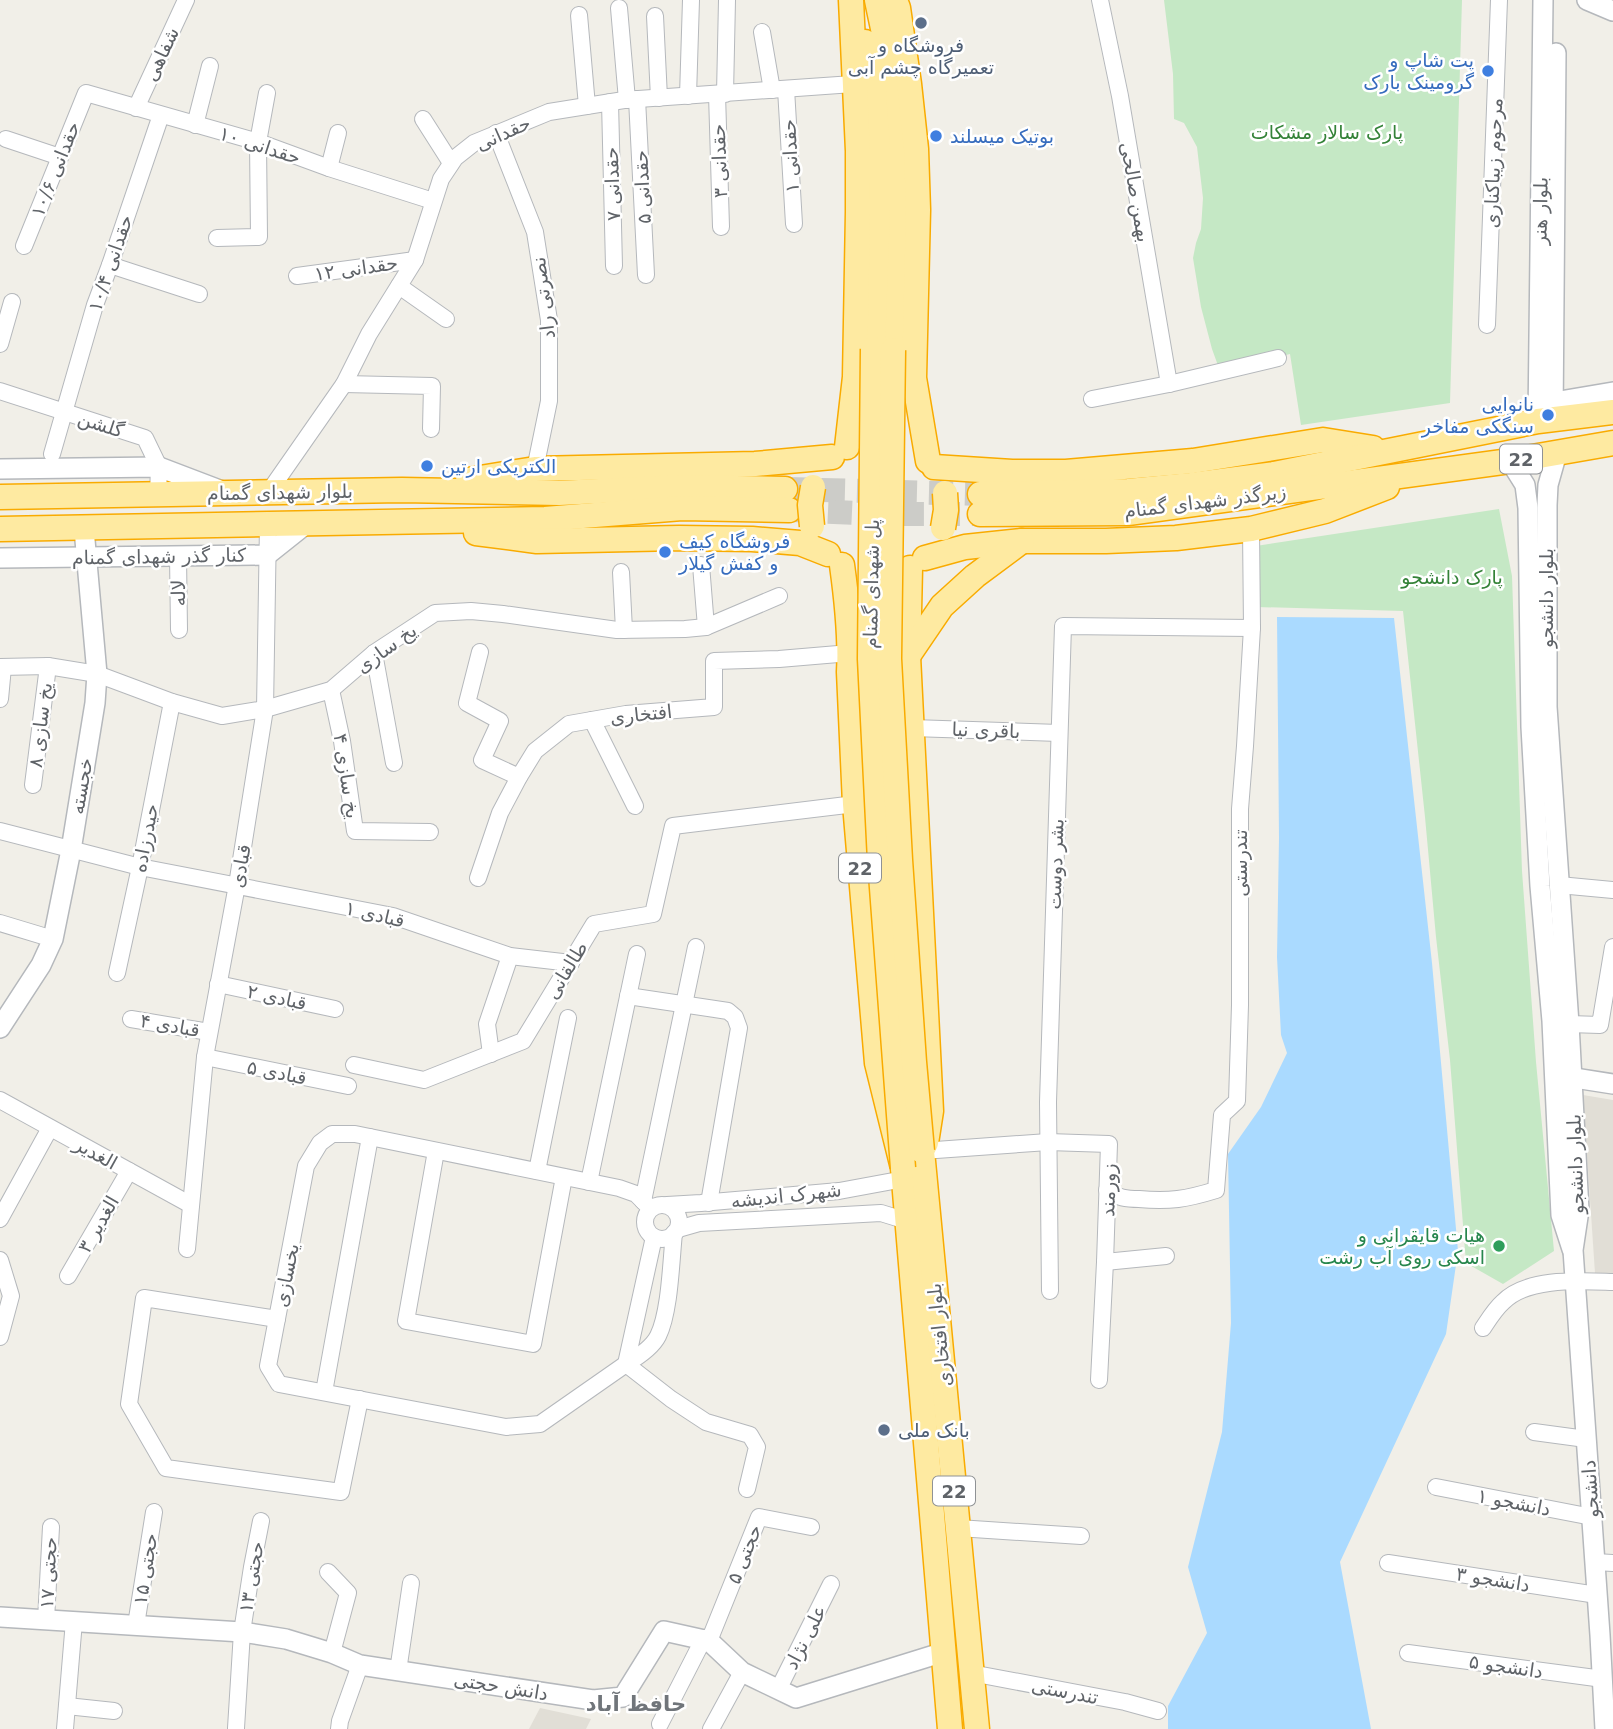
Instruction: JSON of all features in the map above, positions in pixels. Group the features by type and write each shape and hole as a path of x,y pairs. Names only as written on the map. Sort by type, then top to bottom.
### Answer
{"highway":[{"path":"402,490 535,469 755,464 839,452 855,377 858,151 851,0"},
{"name":"پل شهدای گمنام","path":"857,0 874,91 878,150 870,659 880,861 904,1173"},
{"name":"پل شهدای گمنام","path":"877,0 894,89 898,149 889,659 900,860 922,1151"},
{"path":"895,0 909,84 916,149 918,210 914,378 931,464"},
{"path":"855,377 914,378"},
{"name":"22","path":"931,464 1012,472 1066,472 1193,461 1323,440 1391,451 1546,412 1613,412"},
{"name":"22","path":"922,1151 932,1111 908,656 917,563 936,544 943,528 945,493 931,464 915,450 899,442 881,439 863,441 839,452 821,471 813,487 811,526 818,540 835,560 858,573 876,576 893,574 917,563 965,547 1022,541 1176,538 1251,529 1325,511 1429,471 1510,461 1606,441"},
{"name":"زیرگذر شهدای گمنام","path":"1391,451 1274,474 1191,485 980,504 1128,513 1429,471"},
{"name":"بلوار شهدای گمنام","path":"0,497 402,490 559,493 680,487 787,499 545,519 0,529"},
{"path":"403,522 537,541 679,538 800,543 835,560"},
{"path":"850,653 864,637 885,634 895,638 908,656 942,607 975,576 1022,541"},
{"name":"22","path":"835,560 847,604 853,775 877,1063 904,1173"},
{"path":"853,775 869,761 883,758 906,767 915,782"},
{"name":"بلوار افتخاری","path":"922,1151 977,1729"},
{"name":"بلوار افتخاری","path":"904,1173 950,1729"}],"street":[{"name":"شفاهی","path":"136,107 186,0"},
{"path":"688,96 691,0"},
{"name":"حقدانی ۳","path":"721,227 721,94 727,0"},
{"name":"بهمن صالحی","path":"1100,0 1169,384"},
{"name":"مرحوم زیباکناری","path":"1487,325 1499,0"},
{"name":"بلوار هنر","path":"1543,0 1548,180"},
{"name":"بلوار هنر","path":"1546,412 1548,180 1556,0"},
{"path":"1587,0 1613,11"},
{"name":"حقدانی ۵","path":"619,8 632,100 646,275"},
{"path":"579,15 587,106"},
{"path":"655,16 659,98"},
{"name":"حقدانی ۱","path":"762,32 779,90 794,224"},
{"path":"195,125 210,66"},
{"name":"حقدانی","path":"268,493 344,384 369,334 415,260 441,179 451,163 474,143 549,113 610,102 853,84"},
{"name":"حقدانی ۱۰","path":"86,93 258,142 328,168 433,201"},
{"name":"حقدانی ۱۰/۶","path":"23,246 86,93"},
{"path":"217,237 258,237 258,142 267,93"},
{"name":"حقدانی ۷","path":"610,102 614,266"},
{"name":"حقدانی ۱۰/۴","path":"52,454 95,305 161,115"},
{"path":"423,119 451,163"},
{"path":"328,168 338,133"},
{"name":"نصرتی راد","path":"496,133 535,232 549,320 549,401 535,469"},
{"path":"6,139 60,157"},
{"name":"حقدانی ۱۲","path":"297,276 415,260"},
{"path":"110,265 199,294"},
{"path":"399,286 446,318"},
{"path":"0,344 12,302"},
{"path":"1092,399 1278,358"},
{"path":"344,384 432,386 431,429"},
{"name":"گلشن","path":"0,391 145,438 159,467"},
{"path":"1546,412 1613,392"},
{"name":"بلوار دانشجو","path":"1537,507 1548,485 1556,453"},
{"name":"بلوار دانشجو","path":"1510,461 1537,507 1546,599 1539,727 1549,885 1552,1021 1563,1076 1579,1210 1573,1250"},
{"path":"158,495 159,467"},
{"path":"0,469 159,467 229,494"},
{"name":"کنار گذر شهدای گمنام","path":"0,558 267,555 306,524"},
{"name":"قبادی","path":"187,1249 205,1057 237,885 265,709 268,525"},
{"name":"خجسته","path":"0,1028 41,965 53,939 71,850 95,703 97,674 83,528"},
{"name":"تندرستی","path":"1107,1190 1122,1198 1165,1201 1191,1198 1216,1190 1222,1115 1237,1101 1240,808 1252,628 1251,529"},
{"name":"لاله","path":"178,556 179,630"},
{"path":"701,565 706,627"},
{"path":"621,572 624,630"},
{"name":"یخ سازی","path":"2,667 48,666 97,674 172,702 222,716 265,709 331,690 374,653 435,613 471,611 617,630 706,627 779,596"},
{"name":"بشر دوست","path":"1050,1291 1048,1142 1063,626 1252,628"},
{"path":"480,652 467,703 500,721 482,760 519,777"},
{"path":"374,653 394,764"},
{"name":"افتخاری","path":"478,878 500,813 519,777 535,751 569,724 626,714 714,707 715,661 850,653"},
{"name":"یخ سازی ۸","path":"33,785 48,666"},
{"path":"0,699 2,667"},
{"name":"یخ سازی ۴","path":"331,690 342,741 355,831 430,832"},
{"name":"حیدرزاده","path":"117,973 172,702"},
{"path":"592,720 635,806"},
{"name":"باقری نیا","path":"912,728 1059,733"},
{"name":"طالقانی","path":"354,1065 424,1080 523,1041 594,924 653,914 673,826 855,804"},
{"name":"قبادی ۱","path":"0,831 140,867 393,916 510,956 571,963"},
{"path":"1549,885 1613,890"},
{"name":"بلوار دانشجو","path":"1549,885 1569,1024 1563,1076"},
{"path":"0,923 53,939"},
{"path":"646,1204 667,1205 676,1212 679,1217 676,1231 665,1239 654,1237 646,1230 646,1204 696,947"},
{"path":"1569,1024 1600,1025 1613,947"},
{"path":"589,1182 637,954"},
{"path":"491,1054 487,1024 510,956"},
{"name":"قبادی ۲","path":"218,984 335,1009"},
{"path":"628,996 728,1011 735,1017 739,1028 709,1203"},
{"path":"537,1171 568,1018"},
{"name":"قبادی ۴","path":"131,1019 209,1032"},
{"name":"قبادی ۵","path":"205,1057 348,1086"},
{"path":"1563,1076 1613,1084"},
{"name":"الغدیر","path":"0,1100 191,1205"},
{"path":"0,1219 50,1128"},
{"name":"یخسازی","path":"646,1204 636,1194 619,1188 355,1134 332,1134 320,1143 306,1166 268,1366 279,1384 506,1427 540,1423 644,1352 658,1337 665,1315 676,1231"},
{"path":"324,1392 370,1137"},
{"name":"زورمند","path":"922,1151 1048,1142 1109,1144 1099,1380"},
{"path":"436,1150 406,1321 533,1344 564,1177"},
{"name":"الغدیر ۳","path":"68,1276 129,1171"},
{"name":"شهرک اندیشه","path":"667,1205 839,1191 904,1173"},
{"path":"767,1198 768,1219"},
{"name":"شهرک اندیشه","path":"676,1231 699,1223 881,1213 907,1222"},
{"path":"654,1237 626,1364 706,1422 750,1435 757,1447 747,1489"},
{"name":"دانشجو","path":"1573,1250 1592,1517 1604,1563 1597,1595 1605,1729"},
{"path":"1105,1262 1166,1256"},
{"path":"0,1260 11,1296 0,1337"},
{"path":"1483,1328 1504,1300 1521,1290 1543,1284 1613,1282"},
{"path":"277,1319 144,1298 129,1404 166,1468 341,1492 360,1399"},
{"path":"1534,1432 1586,1438"},
{"name":"دانشجو ۱","path":"1436,1487 1592,1517"},
{"name":"حجتی ۱۵","path":"136,1625 155,1512"},
{"name":"حجتی ۵","path":"706,1639 759,1517 811,1527"},
{"name":"حجتی ۱۳","path":"236,1728 242,1632 261,1521"},
{"name":"حجتی ۱۷","path":"46,1620 51,1527"},
{"path":"958,1528 1081,1536"},
{"name":"دانشجو ۳","path":"1388,1563 1597,1595"},
{"path":"328,1572 348,1592 332,1653"},
{"path":"398,1671 411,1584"},
{"name":"علی نژاد","path":"778,1690 831,1584"},
{"name":"دانش حجتی","path":"0,1617 242,1632 286,1639 360,1665 593,1700 623,1697 664,1631 706,1639"},
{"path":"65,1729 74,1621"},
{"path":"660,1724 706,1639 742,1672 796,1698 944,1652"},
{"name":"دانشجو ۵","path":"1408,1653 1603,1679"},
{"path":"339,1729 360,1665"},
{"path":"711,1729 742,1672"},
{"name":"تندرستی","path":"971,1673 1158,1710"},
{"path":"67,1706 114,1711"}],"shaded area":[{"path":"1583,1095 1613,1100 1613,1275 1595,1273"},
{"path":"540,1708 591,1719 586,1729 529,1729"}],"green space":[{"name":"پارک سالار مشکات","path":"1164,0 1462,0 1450,403 1301,425 1290,354 1220,371 1201,307 1193,258 1201,229 1203,198 1197,147 1184,123 1174,119 1173,74"},
{"name":"پارک دانشجو","path":"1499,509 1512,576 1522,871 1554,1251 1503,1284 1466,1263 1450,1060 1403,611 1257,607 1256,546"}],"water":[{"path":"1277,617 1394,618 1432,963 1458,1251 1446,1334 1340,1562 1371,1729 1168,1729 1168,1706 1207,1633 1188,1567 1222,1432 1231,1323 1228,1154 1261,1107 1287,1053 1281,1035 1277,957"}],"tunnel":[{"path":"785,489 980,494"},
{"path":"792,510 878,514 980,514"}],"place":[{"name":"فروشگاه و تعمیرگاه چشم آبی","path":"921,23"},
{"name":"پت شاپ و گرومینک بارک","path":"1488,71"},
{"name":"بوتیک میسلند","path":"936,136"},
{"name":"نانوایی سنگکی مفاخر","path":"1548,415"},
{"name":"الکتریکی ارتین","path":"427,466"},
{"name":"فروشگاه کیف و کفش گیلار","path":"665,552"},
{"name":"هیات قایقرانی و اسکی روی آب رشت","path":"1499,1246"},
{"name":"بانک ملی","path":"884,1430"}],"district":[{"name":"حافظ آباد","path":"636,1704"}]}
